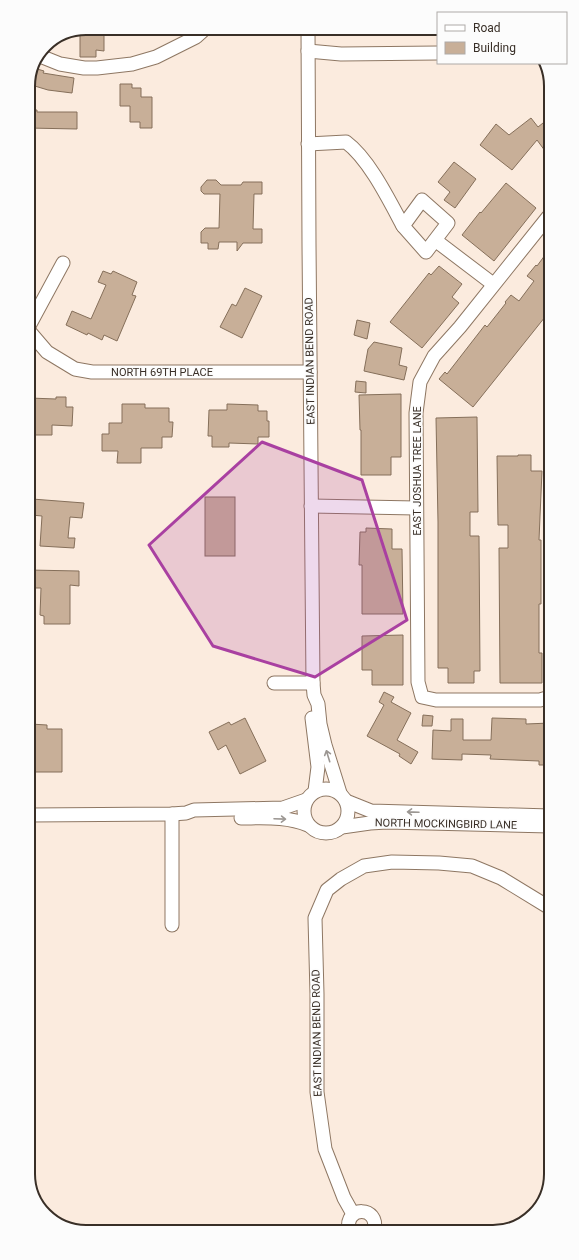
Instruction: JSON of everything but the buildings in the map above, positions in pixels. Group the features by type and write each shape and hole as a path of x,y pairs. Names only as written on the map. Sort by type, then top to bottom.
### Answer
{"street":[{"path":"44,58 60,64 84,68 132,64 156,57 198,35"},
{"name":"EAST INDIAN BEND ROAD","path":"308,35 311,506 314,689 311,704 318,766 311,796"},
{"path":"308,51 341,54 437,53"},
{"path":"308,144 346,142 355,148 383,189 403,226 426,252 448,224 422,200 403,226"},
{"name":"EAST JOSHUA TREE LANE","path":"544,222 460,327 434,356 420,382 416,413 418,682 422,697 436,700 544,699"},
{"path":"435,240 493,284"},
{"path":"35,315 63,263"},
{"name":"NORTH 69TH PLACE","path":"35,338 46,352 75,369 92,372 310,372"},
{"path":"311,506 416,508"},
{"path":"274,683 314,689"},
{"name":"EAST INDIAN BEND ROAD","path":"314,689 325,745 343,797"},
{"name":"NORTH MOCKINGBIRD LANE","path":"35,815 172,814 186,813 194,810 283,808 327,789 335,790 343,797 371,811 544,816"},
{"path":"308,825 304,813 304,806 311,796"},
{"path":"342,827 348,818 348,806 343,797"},
{"name":"NORTH MOCKINGBIRD LANE","path":"186,813 194,817 287,819 308,825 317,832 324,834 330,834 342,827 387,822 544,826"},
{"path":"172,814 172,925"},
{"name":"EAST INDIAN BEND ROAD","path":"353,1214 344,1198 326,1149 317,1092 315,918 327,890 341,879 364,866 392,862 439,863 472,866 501,878 544,904"},
{"path":"349,1225 349,1220 353,1214 359,1211 368,1213 374,1219 375,1225"}],"highlighted area":[{"path":"262,442 362,480 407,620 315,677 213,646 149,545"}]}
